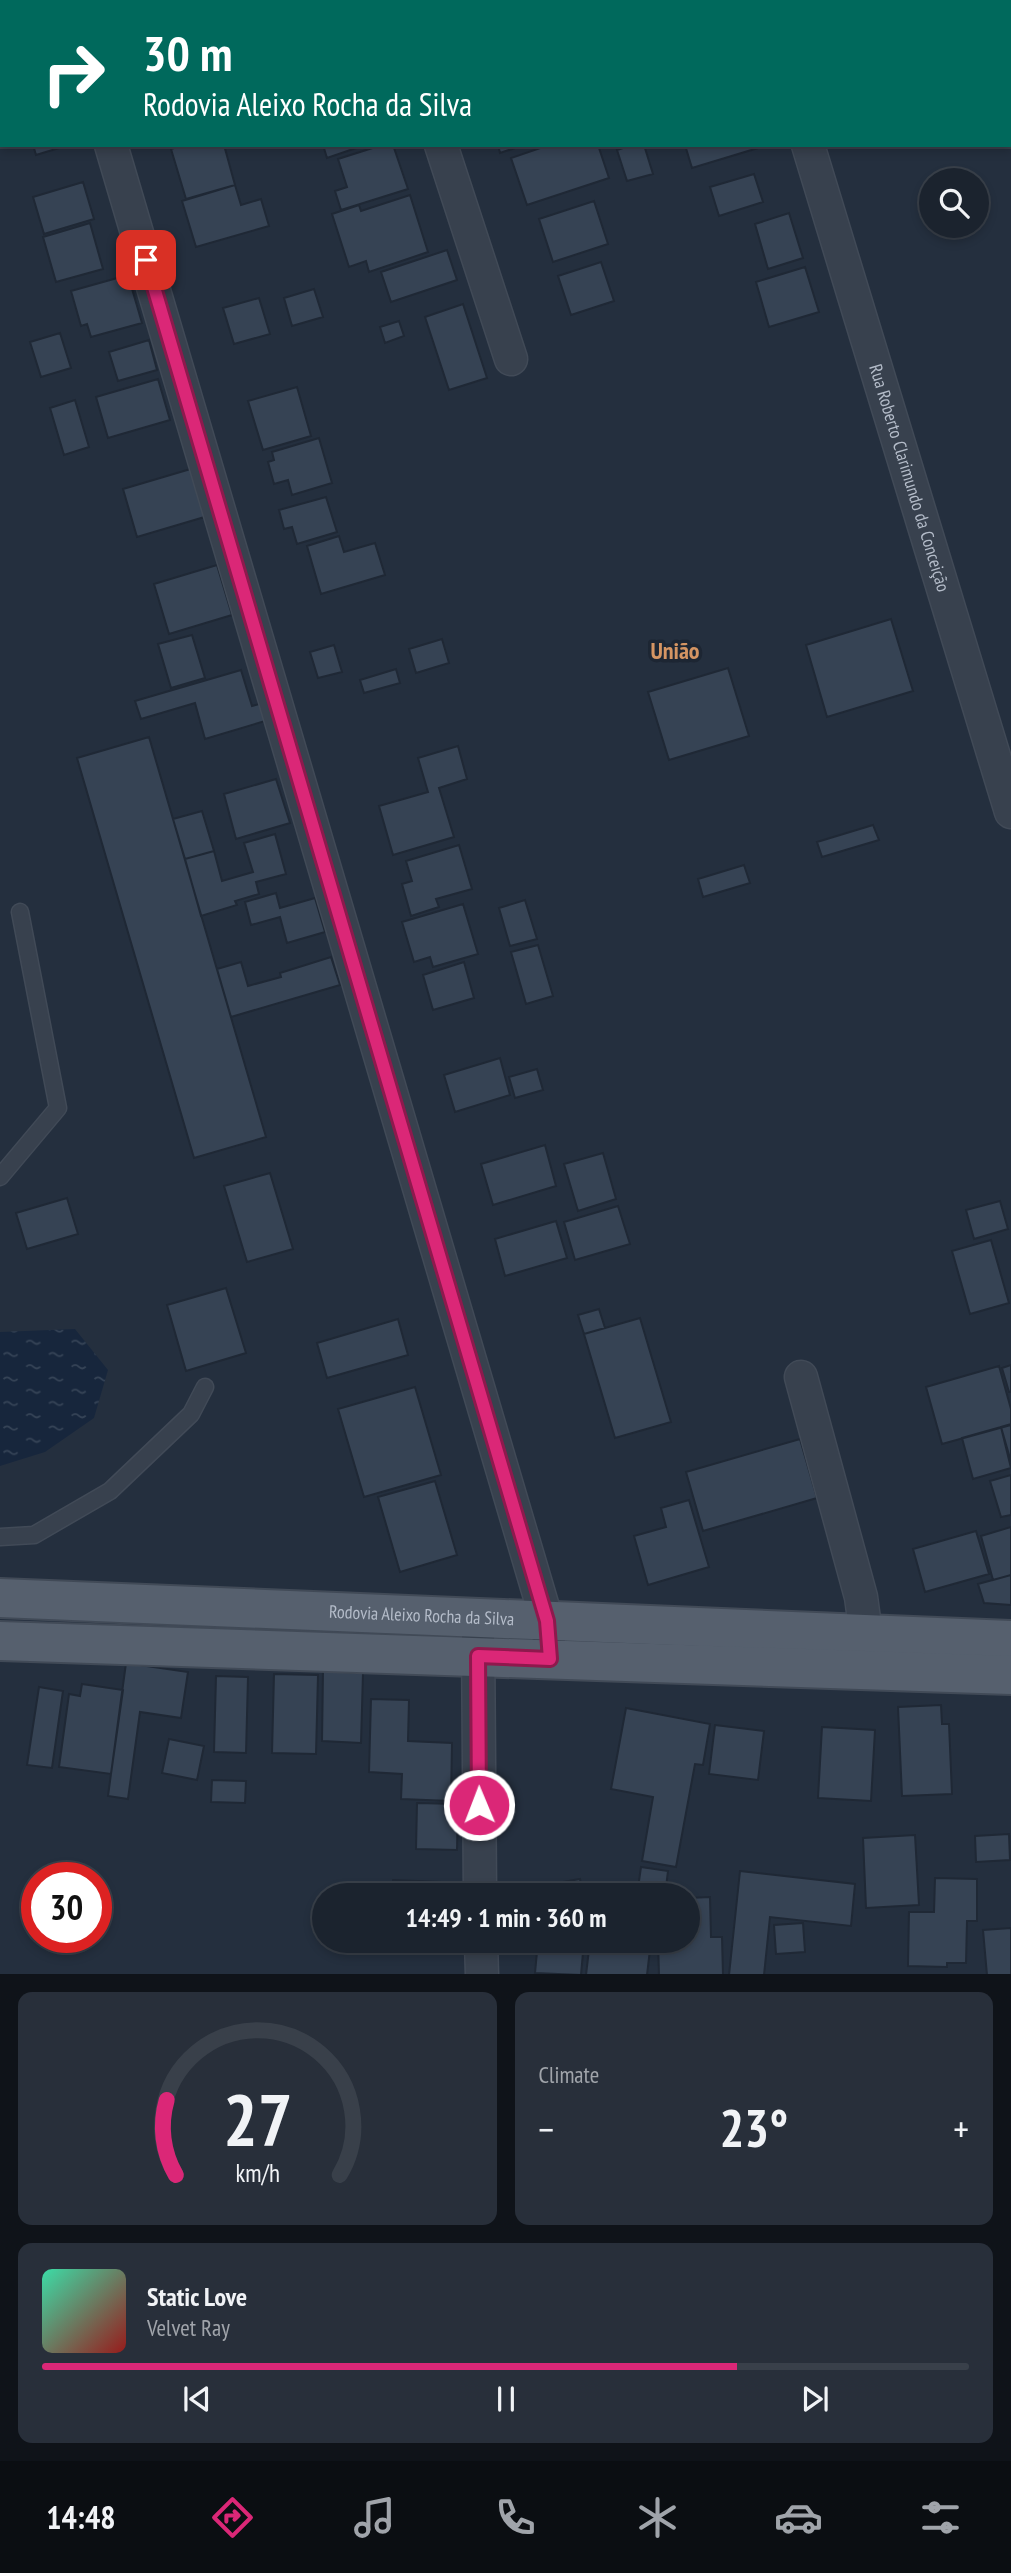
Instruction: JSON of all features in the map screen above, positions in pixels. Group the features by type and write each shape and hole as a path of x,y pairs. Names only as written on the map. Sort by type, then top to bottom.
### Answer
{"main road":[{"name":"Rodovia Aleixo Rocha da Silva","path":"0,1598 1011,1640"},
{"path":"0,1641 1011,1675"}],"street":[{"path":"112,147 547,1621 550,1659"},
{"path":"442,147 511,359"},
{"name":"Rua Roberto Clarimundo da Conceição","path":"809,147 1011,812"},
{"path":"801,1377 861,1598 866,1634"},
{"path":"478,1618 481,1883"},
{"path":"481,1953 481,1974"}],"lane":[{"path":"0,1177 58,1108 20,912"},
{"path":"0,1537 34,1535 110,1491 191,1414 205,1387"}],"water":[{"path":"75,1329 108,1370 94,1418 45,1452 0,1466 0,1332"}],"building":[{"path":"34,147 62,147 36,155"},
{"path":"225,147 235,185 186,199 171,149"},
{"path":"324,147 359,147 327,158"},
{"path":"376,147 394,147 408,189 341,210 335,191 347,187 338,159"},
{"path":"498,147 518,147 500,153"},
{"path":"543,147 599,147 609,178 527,205 511,158"},
{"path":"645,147 653,174 627,181 617,150"},
{"path":"686,147 758,148 692,168"},
{"path":"754,174 763,202 719,216 710,187"},
{"path":"83,182 94,219 44,234 33,197"},
{"path":"235,185 241,205 261,199 269,226 196,247 182,201"},
{"path":"410,195 428,252 369,272 366,261 349,267 332,214 359,205 361,211"},
{"path":"594,201 608,244 553,262 539,219"},
{"path":"789,213 803,258 768,269 755,224"},
{"path":"90,223 103,269 56,282 43,237"},
{"path":"447,250 457,280 391,302 381,272"},
{"path":"601,262 614,301 571,315 558,276"},
{"path":"805,267 819,312 769,327 756,282"},
{"path":"128,275 142,323 91,337 87,324 81,326 71,291"},
{"path":"314,289 323,317 292,326 284,298"},
{"path":"259,298 270,334 234,344 223,308"},
{"path":"463,304 487,378 449,390 425,317"},
{"path":"399,321 404,336 385,343 380,327"},
{"path":"60,333 71,368 41,377 30,342"},
{"path":"149,340 157,370 118,381 109,352"},
{"path":"158,379 170,420 108,438 96,397"},
{"path":"297,387 311,436 263,450 248,401"},
{"path":"75,400 89,447 64,455 50,408"},
{"path":"319,438 332,483 292,495 288,480 274,484 268,462 274,460 272,452"},
{"path":"204,465 218,513 137,537 123,489"},
{"path":"326,497 337,532 297,544 292,527 284,529 279,510"},
{"path":"339,536 344,552 375,543 385,575 321,594 307,546"},
{"path":"217,565 232,615 169,634 154,584"},
{"path":"891,619 913,691 827,717 806,645"},
{"path":"192,635 205,678 171,688 158,644"},
{"path":"442,639 449,663 416,673 409,649"},
{"path":"334,645 342,672 318,678 310,652"},
{"path":"728,668 749,736 669,760 648,692"},
{"path":"396,669 400,683 364,693 360,680"},
{"path":"241,670 252,706 270,701 275,718 205,739 195,703 141,719 135,701"},
{"path":"149,737 266,1137 194,1158 77,758"},
{"path":"458,746 467,779 439,788 454,837 393,855 379,806 428,792 418,758"},
{"path":"276,779 290,823 236,839 224,794"},
{"path":"202,811 214,851 185,859 173,819"},
{"path":"873,825 879,840 822,857 817,842"},
{"path":"275,834 286,874 256,882 259,894 235,901 237,905 201,916 185,859 214,851 222,881 253,872 244,843"},
{"path":"459,845 472,889 436,899 439,907 411,916 402,884 412,881 406,861"},
{"path":"744,865 750,883 703,897 698,879"},
{"path":"276,893 280,908 315,898 325,932 287,943 280,917 251,925 245,902"},
{"path":"525,900 537,939 510,946 499,908"},
{"path":"463,904 478,954 433,967 430,957 414,962 402,922"},
{"path":"538,945 553,996 526,1004 511,952"},
{"path":"331,957 340,985 231,1017 217,969 241,962 248,986 281,977 280,973"},
{"path":"464,962 474,998 433,1010 423,975"},
{"path":"500,1058 510,1095 455,1112 444,1075"},
{"path":"537,1069 543,1090 515,1098 509,1077"},
{"path":"545,1145 556,1186 493,1205 481,1164"},
{"path":"603,1153 616,1199 578,1211 564,1164"},
{"path":"270,1173 293,1249 247,1262 224,1186"},
{"path":"67,1198 78,1234 27,1249 16,1213"},
{"path":"1000,1201 1008,1229 974,1239 966,1210"},
{"path":"618,1206 630,1244 575,1260 564,1222"},
{"path":"556,1221 567,1258 505,1276 495,1239"},
{"path":"991,1240 1009,1303 970,1314 952,1251"},
{"path":"226,1288 246,1353 186,1371 167,1305"},
{"path":"599,1309 605,1328 584,1334 578,1315"},
{"path":"640,1318 671,1422 615,1438 584,1334"},
{"path":"398,1319 408,1355 327,1378 317,1343"},
{"path":"1011,1365 1011,1392 1009,1392 1002,1368"},
{"path":"999,1366 1011,1409 1011,1425 942,1444 926,1387"},
{"path":"415,1387 441,1475 364,1497 338,1409"},
{"path":"1011,1424 1011,1462 1001,1427"},
{"path":"1001,1427 1011,1468 973,1479 962,1438"},
{"path":"800,1439 817,1498 703,1531 686,1472"},
{"path":"1011,1475 1011,1515 1001,1517 990,1481"},
{"path":"435,1481 457,1555 400,1572 378,1497"},
{"path":"689,1500 709,1567 648,1585 634,1536 666,1527 661,1508"},
{"path":"1011,1527 1011,1575 993,1580 981,1536"},
{"path":"976,1531 989,1574 925,1592 913,1549"},
{"path":"1011,1575 1011,1605 984,1603 978,1584"},
{"path":"126,1663 188,1672 181,1718 140,1712 128,1799 108,1796"},
{"path":"323,1671 363,1673 361,1743 322,1741"},
{"path":"274,1674 318,1675 316,1754 272,1753"},
{"path":"216,1676 248,1677 246,1753 214,1752"},
{"path":"82,1684 123,1690 111,1774 59,1767 69,1694 80,1696"},
{"path":"39,1687 63,1691 52,1768 27,1765"},
{"path":"371,1699 409,1700 408,1741 452,1743 451,1801 401,1799 402,1774 369,1772"},
{"path":"941,1705 942,1724 949,1724 952,1794 902,1796 898,1707"},
{"path":"626,1708 710,1724 703,1765 695,1764 676,1867 642,1861 653,1797 611,1789"},
{"path":"715,1725 764,1731 758,1780 709,1774"},
{"path":"822,1727 875,1730 871,1801 818,1798"},
{"path":"169,1739 204,1746 197,1780 162,1773"},
{"path":"212,1780 246,1781 245,1803 211,1802"},
{"path":"417,1803 458,1804 457,1850 416,1849"},
{"path":"1009,1834 1010,1860 976,1862 975,1836"},
{"path":"915,1835 919,1905 866,1908 863,1838"},
{"path":"641,1867 668,1871 666,1883 639,1883"},
{"path":"740,1871 855,1884 851,1926 770,1917 764,1974 729,1974"},
{"path":"935,1878 977,1879 977,1921 967,1921 966,1963 947,1963 947,1967 908,1966 909,1912 934,1912"},
{"path":"580,1879 581,1883 558,1883"},
{"path":"393,1880 440,1882 440,1883 393,1883"},
{"path":"700,1897 710,1897 711,1937 722,1937 723,1974 659,1974 658,1953 700,1953"},
{"path":"803,1923 805,1952 776,1954 774,1925"},
{"path":"1011,1928 1011,1974 987,1974 983,1930"},
{"path":"537,1953 583,1953 581,1974 535,1973"},
{"path":"589,1953 650,1953 647,1974 586,1974"}],"district":[{"name":"União","path":"675,651"}],"route":[{"path":"146,260 547,1621 550,1659 478,1656 479,1805"}]}
